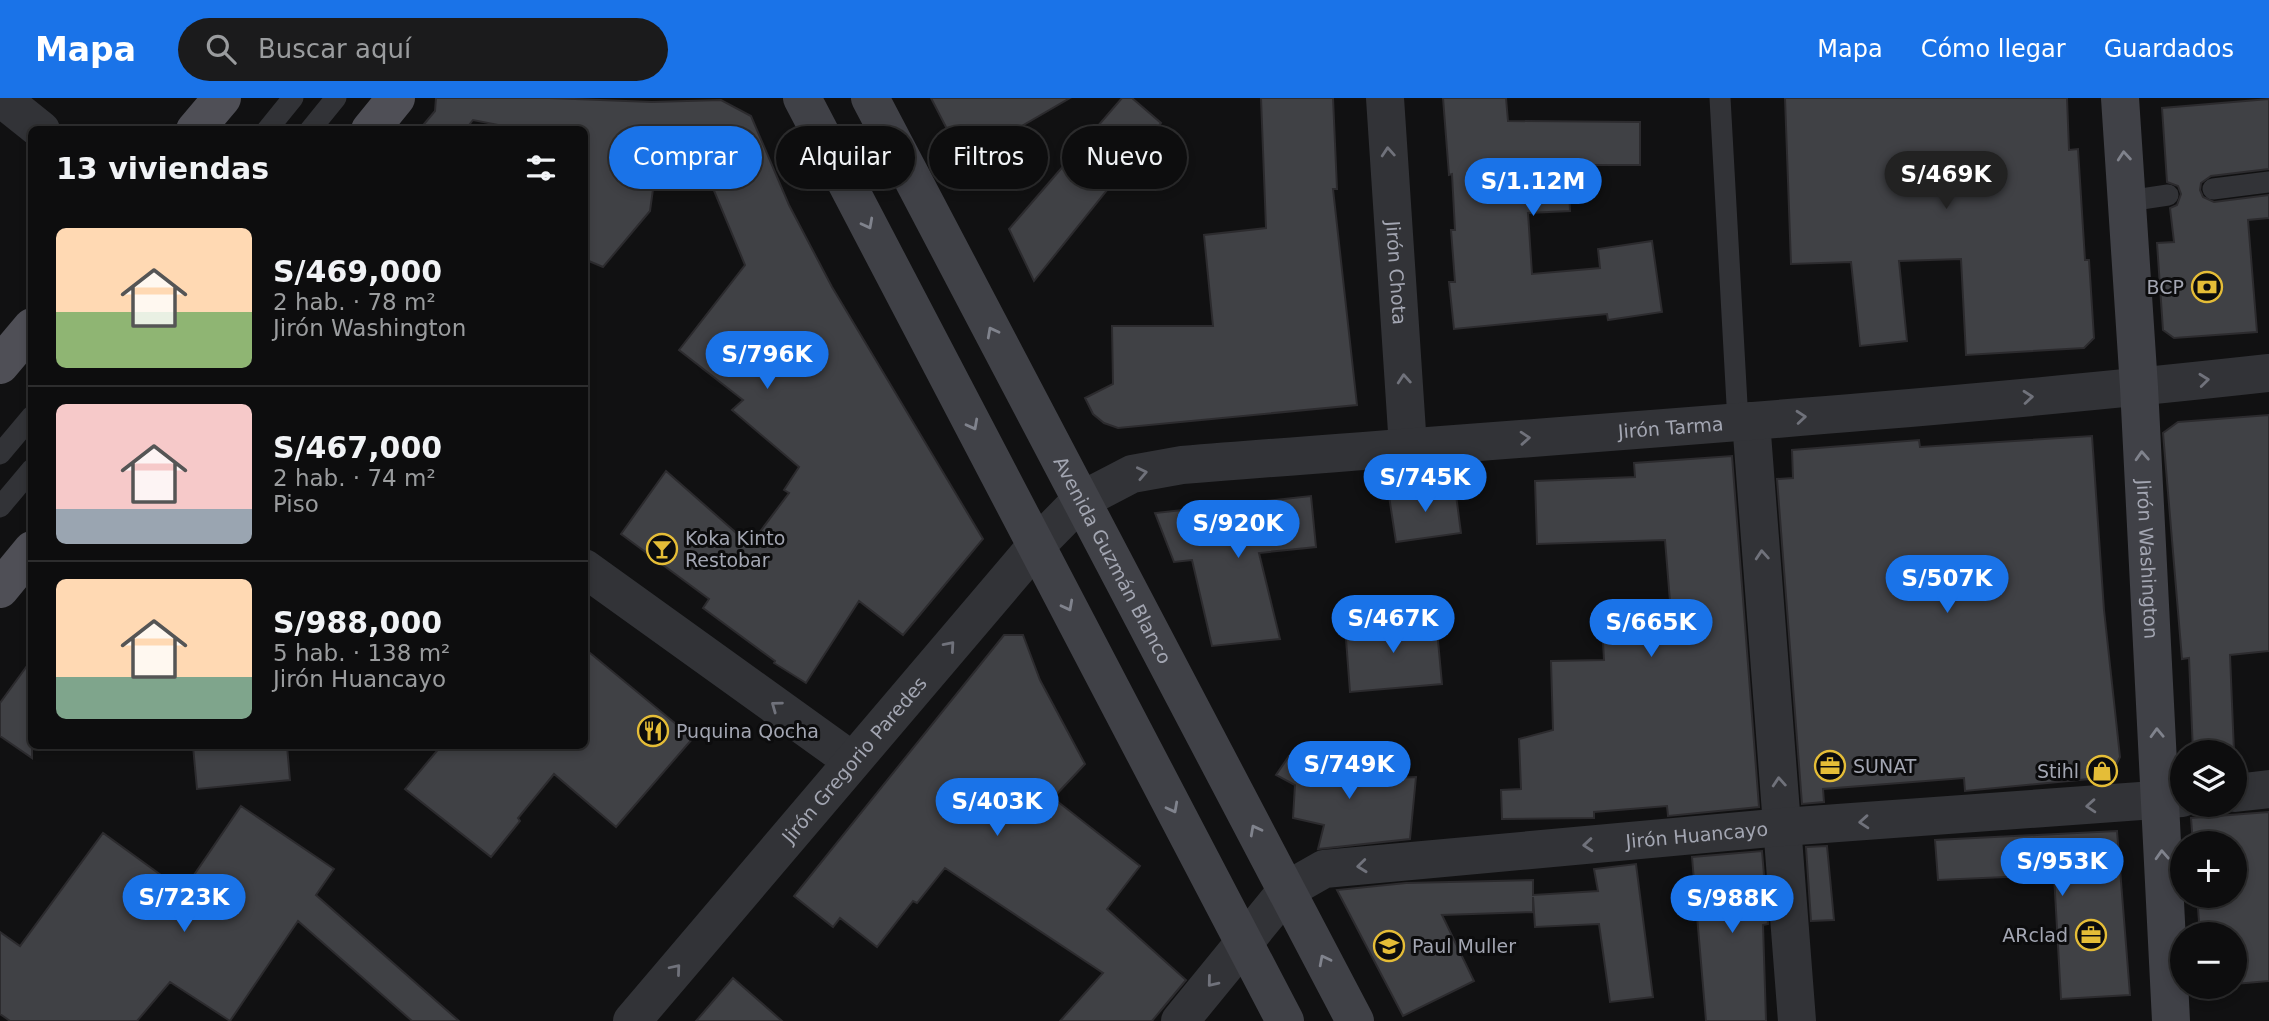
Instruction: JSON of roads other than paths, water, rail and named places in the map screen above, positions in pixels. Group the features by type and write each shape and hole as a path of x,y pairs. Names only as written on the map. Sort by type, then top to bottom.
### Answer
{"main road":[{"path":"198,126 222,98"},
{"path":"373,126 396,98"},
{"path":"802,98 1284,1021"},
{"name":"Avenida Guzmán Blanco","path":"870,98 1355,1021"},
{"name":"Jirón Washington","path":"2120,98 2156,705 2170,794"},
{"path":"0,365 28,332"},
{"path":"0,589 28,555"},
{"name":"Jirón Washington","path":"2171,817 2171,1021"}],"street":[{"path":"1,98 36,126"},
{"name":"Jirón Chota","path":"1384,98 1408,447"},
{"name":"Jirón Tarma","path":"1080,501 1132,474 1182,465 1745,422 2269,373"},
{"path":"1745,422 1783,827 1797,1021"},
{"name":"Jirón Gregorio Paredes","path":"632,1021 851,760 1036,546 1080,501"},
{"path":"588,571 851,760"},
{"path":"2247,792 2269,789"},
{"name":"Jirón Huancayo","path":"1180,1021 1287,890 1324,869 1783,827 2170,800"}],"lane":[{"path":"270,126 293,98"},
{"path":"313,126 336,98"},
{"path":"1720,98 1745,422"},
{"path":"2213,189 2269,182"},
{"path":"2128,201 2168,195"},
{"path":"0,454 28,421"},
{"path":"0,507 28,474"}],"place":[{"name":"BCP","path":"2207,287"},
{"name":"Koka Kinto Restobar","path":"662,549"},
{"name":"Puquina Qocha","path":"653,731"},
{"name":"SUNAT","path":"1830,766"},
{"name":"Stihl","path":"2102,771"},
{"name":"ARclad","path":"2091,935"},
{"name":"Paul Muller","path":"1389,946"}]}
